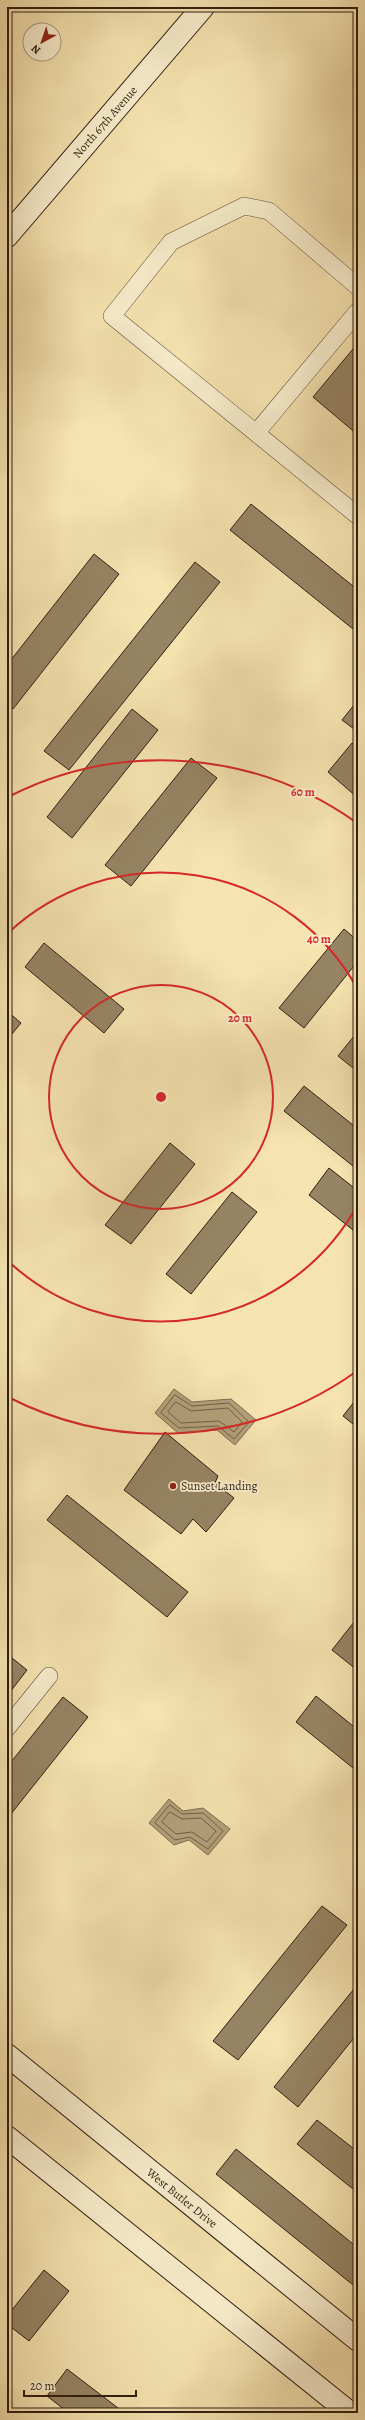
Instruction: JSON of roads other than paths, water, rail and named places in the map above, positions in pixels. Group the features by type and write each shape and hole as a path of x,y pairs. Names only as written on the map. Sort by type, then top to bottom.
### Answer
{"street":[{"name":"North 67th Avenue","path":"7,236 203,7"},
{"name":"West Butler Drive","path":"7,2055 358,2340"},
{"path":"7,2137 350,2413"}],"lane":[{"path":"358,287 269,210 244,206 171,242 112,316 358,516"},
{"path":"256,433 358,311"},
{"path":"7,1728 49,1676"}],"water":[{"path":"174,1389 192,1402 231,1399 256,1420 235,1445 217,1430 178,1433 155,1413"},
{"path":"169,1799 183,1811 203,1808 230,1829 208,1855 189,1840 174,1845 149,1823"}],"place":[{"name":"Sunset Landing","path":"173,1486"}]}
